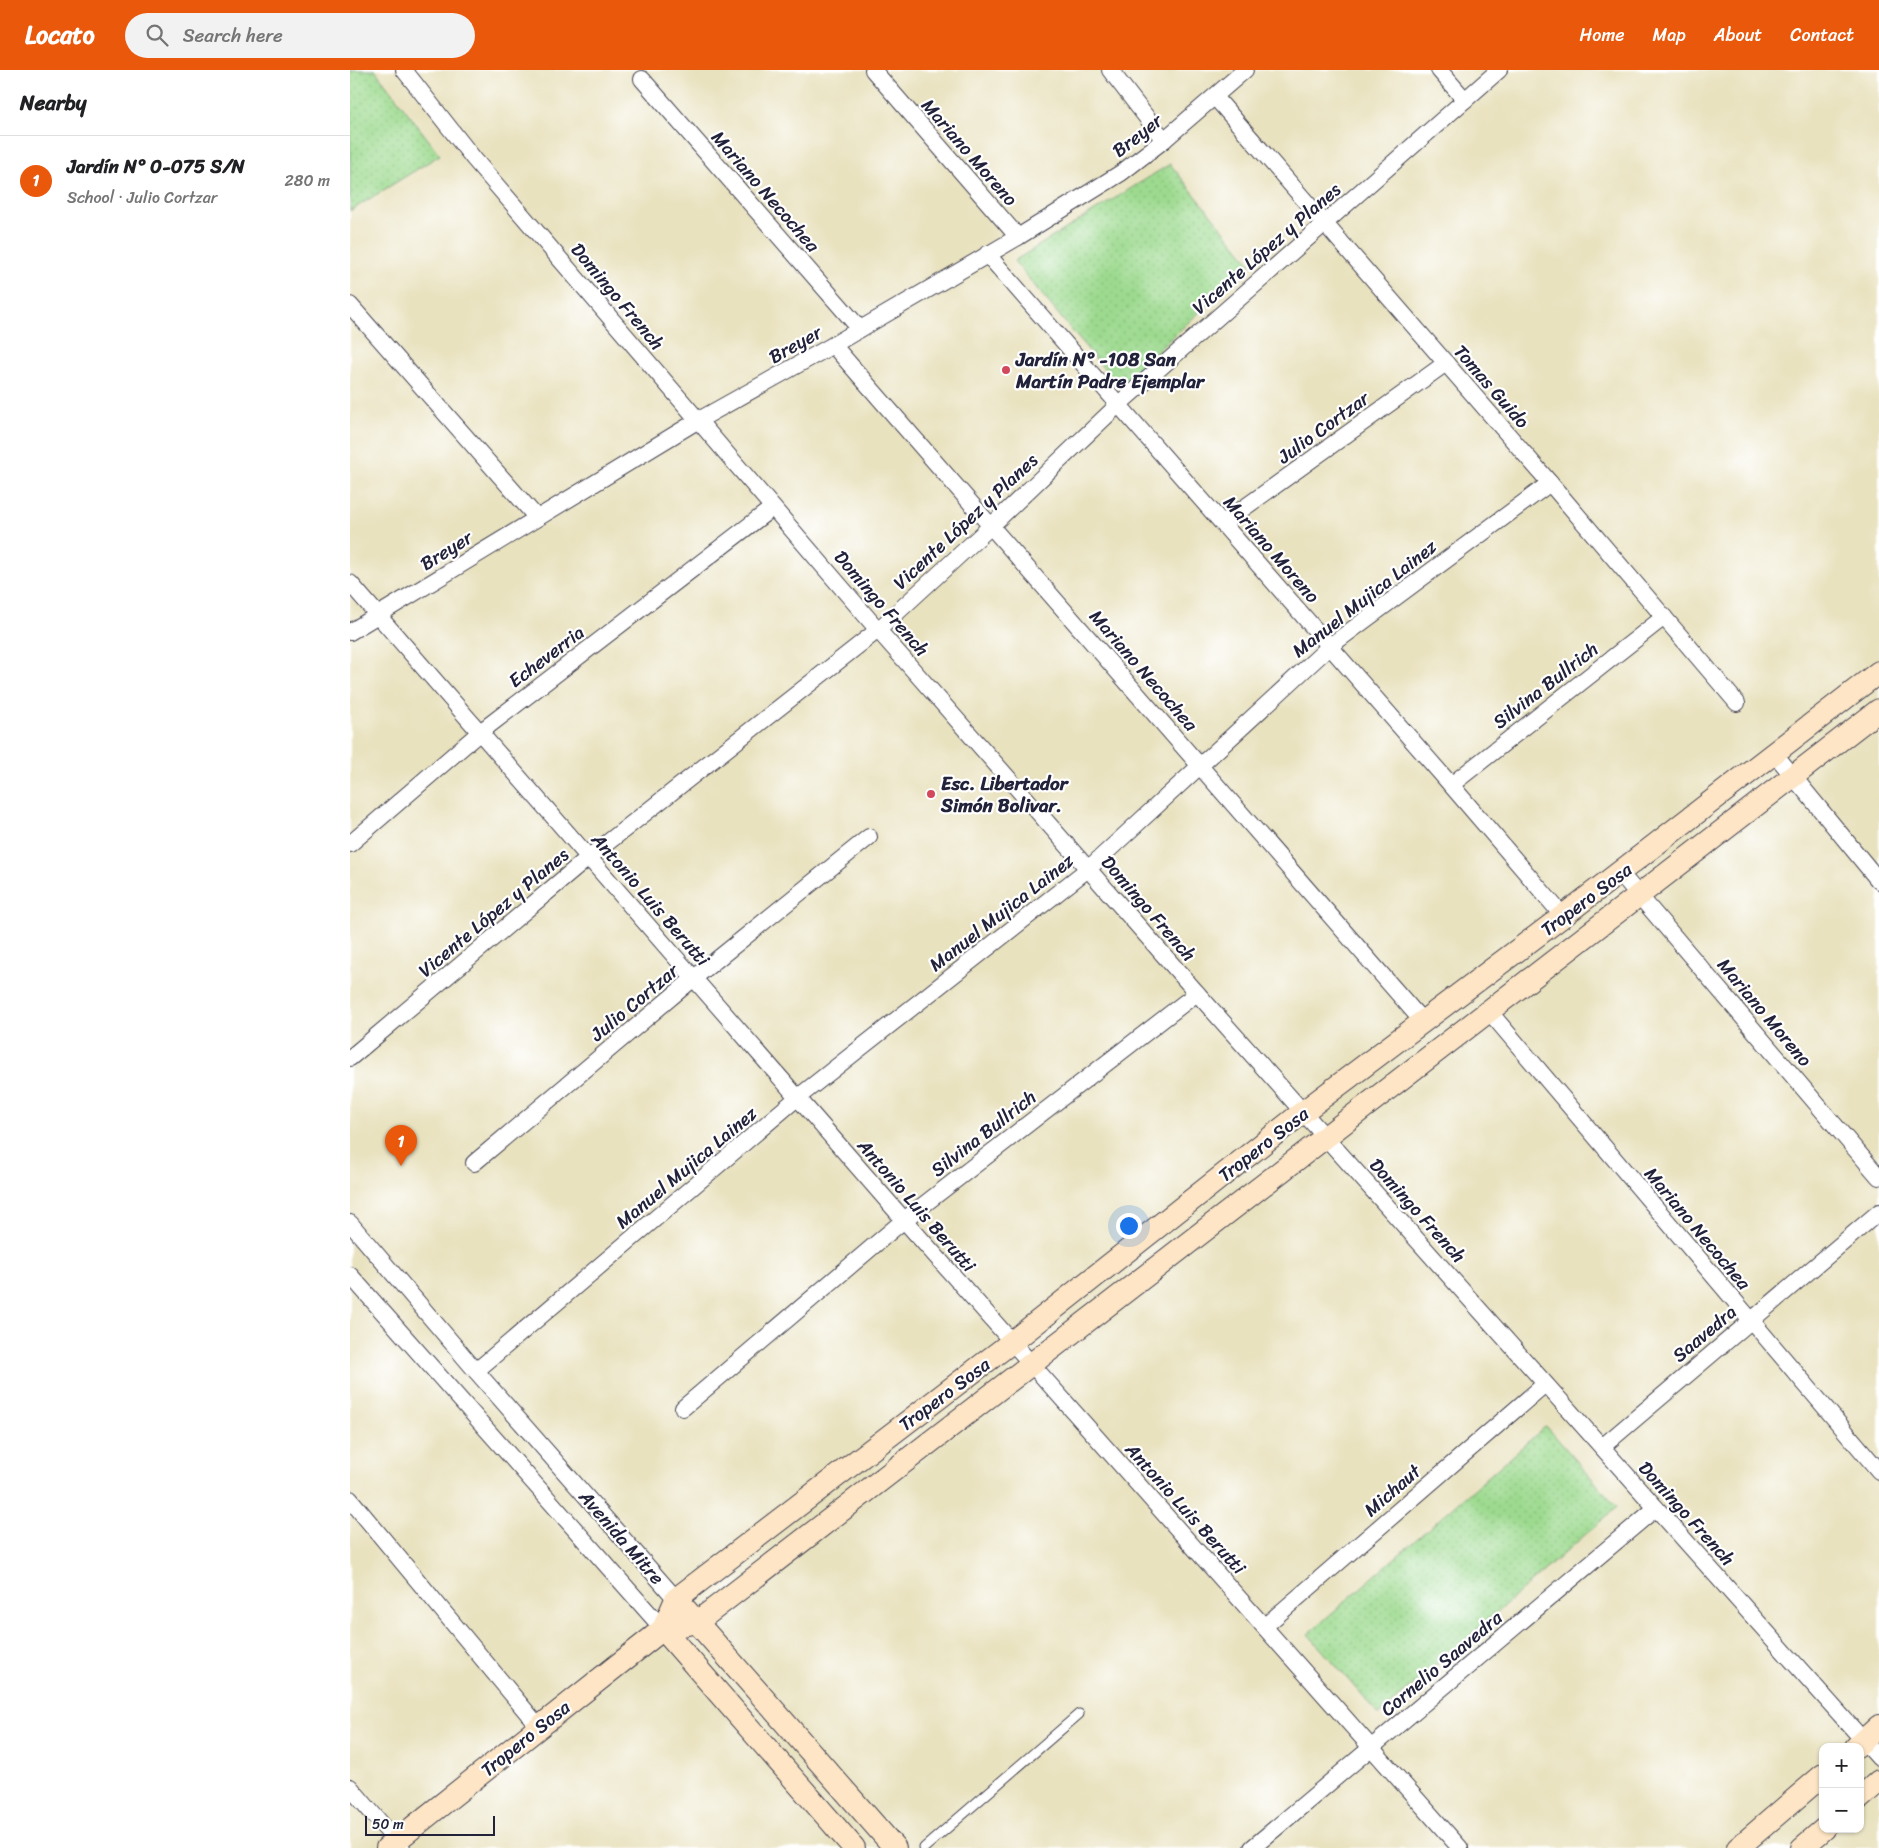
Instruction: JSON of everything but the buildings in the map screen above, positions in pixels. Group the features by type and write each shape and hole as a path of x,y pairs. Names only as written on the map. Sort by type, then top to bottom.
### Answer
{"street":[{"name":"Domingo French","path":"404,70 474,158 697,421 878,630 1197,993 1545,1384 1866,1738 1879,1758"},
{"name":"Mariano Moreno","path":"873,70 1018,237"},
{"path":"1110,70 1164,140"},
{"name":"Breyer","path":"350,632 697,421 833,345 1018,237 1121,173 1164,140 1245,70"},
{"path":"1439,70 1465,100"},
{"name":"Vicente López y Planes","path":"350,1058 588,858 878,630 1119,404 1499,70"},
{"name":"Mariano Necochea","path":"642,80 860,329"},
{"name":"Tomas Guido","path":"1214,97 1550,483 1737,703"},
{"name":"Mariano Moreno","path":"988,254 1563,916"},
{"path":"350,305 537,518"},
{"name":"Mariano Necochea","path":"833,345 1423,1022"},
{"name":"Julio Cortzar","path":"1223,523 1446,363"},
{"name":"Manuel Mujica Lainez","path":"476,1372 798,1098 1088,869 1330,646 1550,483"},
{"name":"Echeverria","path":"350,844 479,733 772,508"},
{"name":"Antonio Luis Berutti","path":"350,583 904,1220 1460,1848"},
{"name":"Silvina Bullrich","path":"1451,785 1664,617"},
{"name":"Tropero Sosa","path":"395,1846 539,1727 662,1629 676,1598 1012,1342 1303,1112 1620,873 1879,672"},
{"name":"Tropero Sosa","path":"662,1629 697,1622 1879,710"},
{"path":"1774,753 1879,881"},
{"name":"Julio Cortzar","path":"474,1163 694,978 869,837"},
{"name":"Mariano Moreno","path":"1620,873 1879,1177"},
{"name":"Silvina Bullrich","path":"683,1408 904,1220 1197,993"},
{"name":"Mariano Necochea","path":"1488,1010 1879,1471"},
{"name":"Saavedra","path":"1602,1447 1879,1212"},
{"name":"Avenida Mitre","path":"350,1223 476,1372 895,1848"},
{"name":"Avenida Mitre","path":"350,1274 854,1848"},
{"name":"Michaut","path":"1265,1626 1545,1384"},
{"path":"350,1499 539,1727"},
{"name":"Cornelio Saavedra","path":"1252,1848 1656,1508"},
{"path":"1738,1848 1819,1778"},
{"path":"1864,1794 1879,1781"},
{"path":"350,1787 395,1846"},
{"path":"1802,1848 1819,1833"}],"lane":[{"path":"924,1848 1079,1714"}],"green space":[{"path":"350,70 375,70 440,155 350,211"},
{"path":"1170,164 1251,264 1119,387 1014,261"},
{"path":"1546,1426 1617,1507 1379,1715 1308,1634"}],"place":[{"name":"Jardín N° -108 San Martín Padre Ejemplar","path":"1006,370"},
{"name":"Esc. Libertador Simón Bolivar.","path":"931,794"},
{"name":"Jardín N° 0-075 S/N","path":"401,1166"}]}
